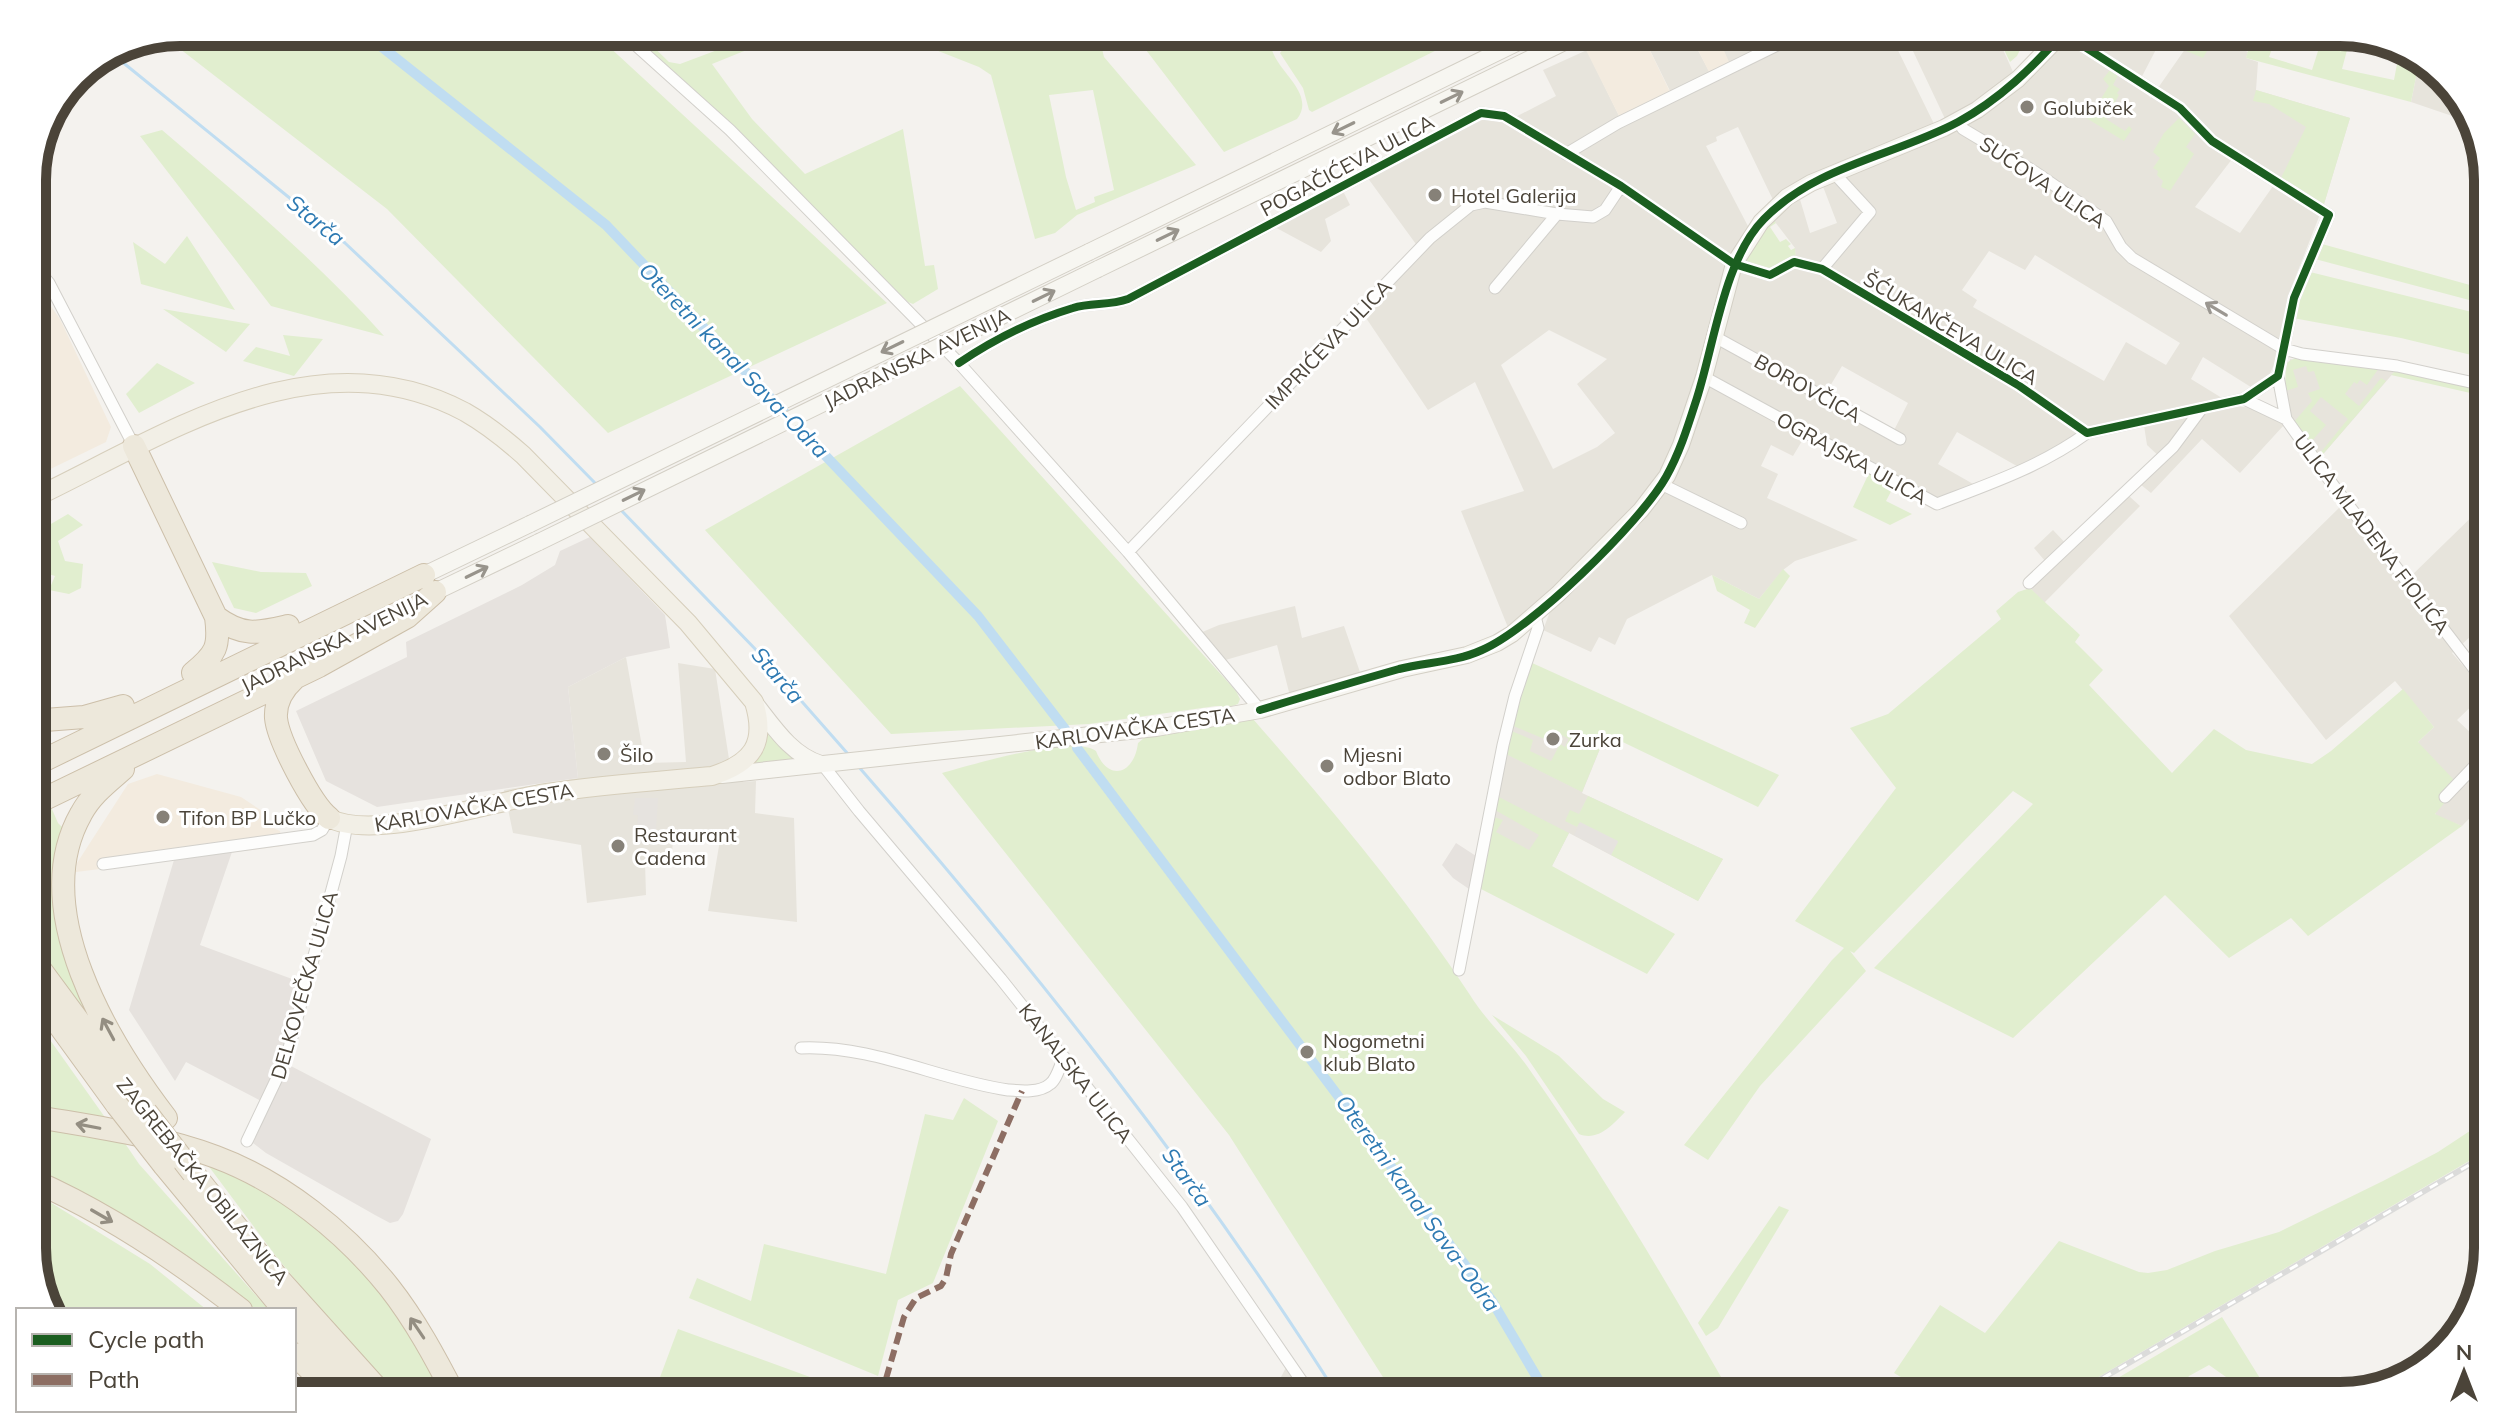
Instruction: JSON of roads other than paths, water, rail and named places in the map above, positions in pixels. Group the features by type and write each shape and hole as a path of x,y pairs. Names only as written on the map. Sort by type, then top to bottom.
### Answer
{"highway":[{"path":"134,446 216,617 218,639 214,654 193,673"},
{"path":"46,720 84,717 123,706 375,586 430,584"},
{"path":"46,780 151,747 296,677 407,617 430,584"},
{"name":"JADRANSKA AVENIJA","path":"46,778 430,584"},
{"path":"216,617 227,626 245,632 288,626"},
{"path":"296,677 278,699 276,718 280,734 315,805 338,821"},
{"path":"46,775 123,706"},
{"path":"212,718 253,715 270,723 280,734"},
{"path":"151,747 94,795 73,831 62,882 66,921 83,974 113,1040 156,1115"},
{"name":"ZAGREBAČKA OBILAZNICA","path":"46,976 202,1175 219,1205 277,1277 371,1382"},
{"name":"ZAGREBAČKA OBILAZNICA","path":"46,1007 164,1165 282,1308"},
{"path":"46,1027 103,1098 117,1105"},
{"path":"46,1119 167,1141 216,1157 248,1171 302,1204 338,1234 389,1287 432,1352 448,1382"},
{"path":"46,1188 134,1235 238,1308"},
{"path":"296,1324 347,1382"},
{"path":"296,1356 323,1382"}],"main road":[{"name":"JADRANSKA AVENIJA","path":"430,584 530,524 572,503 1510,46"},
{"name":"JADRANSKA AVENIJA","path":"430,584 539,542 1556,46"},
{"name":"KARLOVAČKA CESTA","path":"338,821 406,821 546,793 1149,729 1260,710 1402,669 1481,651 1512,634 1535,616 1604,549 1661,484 1681,445 1704,377 1734,264 1751,234 1774,209 1799,190 1834,173 1958,122 2018,79 2050,46"},
{"path":"46,492 173,428 273,392 321,383 373,384 423,394 465,412 498,433 523,455 688,623 793,748 807,759 831,764"},
{"name":"KARLOVAČKA CESTA","path":"712,776 737,767 754,751 759,731 754,702"}],"street":[{"path":"637,46 730,130 959,363 1128,552 1260,710"},
{"path":"1566,154 1618,123 1775,46"},
{"path":"2085,46 2180,108 2212,141 2329,215 2294,298 2278,376 2244,399 2087,433"},
{"name":"POGAČIĆEVA ULICA","path":"959,363 981,348 1073,308 1091,304 1112,305 1128,299 1481,113 1504,116 1621,186 1734,264"},
{"name":"SUĆOVA ULICA","path":"1958,122 1963,129 2035,172 2106,221 2121,247 2132,258 2284,349 2392,365 2474,383"},
{"path":"1822,269 1870,212 1834,173"},
{"name":"IMPRIĆEVA ULICA","path":"1128,552 1430,238 1471,205 1485,202 1593,217 1599,215 1621,186"},
{"path":"1495,288 1557,214"},
{"name":"ŠĆUKANČEVA ULICA","path":"1734,264 1770,275 1794,262 1822,269 2018,385 2087,433"},
{"path":"46,279 134,446"},
{"name":"BOROVČICA","path":"1715,337 1900,439"},
{"name":"ULICA MLADENA FIOLIĆA","path":"2278,376 2286,419 2474,669"},
{"name":"OGRAJSKA ULICA","path":"1704,377 1937,504 2027,470 2058,454 2087,433"},
{"name":"ULICA MLADENA FIOLIĆA","path":"2244,399 2286,419"},
{"path":"2029,583 2173,447 2202,408"},
{"path":"1661,484 1741,523"},
{"path":"1459,970 1503,745 1515,696 1538,628 1535,616"},
{"name":"KANALSKA ULICA","path":"831,764 1182,1207 1302,1382"},
{"path":"2445,797 2474,767"},
{"name":"KARLOVAČKA CESTA","path":"103,864 313,835 338,821"},
{"name":"DELKOVEČKA ULICA","path":"247,1141 286,1059 341,856 338,821"},
{"path":"801,1048 840,1050 1006,1090 1025,1091 1042,1089 1051,1084 1064,1057"}],"waterway":[{"name":"Oteretni kanal Sava-Odra","path":"381,46 606,225 978,616 1065,729"},
{"name":"Starča","path":"121,61 345,243 597,485"},
{"name":"Starča","path":"619,508 760,654 848,754"},
{"name":"Oteretni kanal Sava-Odra","path":"1077,748 1492,1301 1540,1382"},
{"name":"Starča","path":"858,766 986,917 1110,1072 1228,1232 1329,1382"}],"railway":[{"path":"2096,1382 2474,1162"}],"place":[{"name":"Golubiček","path":"2027,107"},
{"name":"Hotel Galerija","path":"1435,195"},
{"name":"Zurka","path":"1553,739"},
{"name":"Šilo","path":"604,754"},
{"name":"Mjesni odbor Blato","path":"1327,766"},
{"name":"Tifon BP Lučko","path":"163,817"},
{"name":"Restaurant Cadena","path":"618,846"},
{"name":"Nogometni klub Blato","path":"1307,1052"}]}
